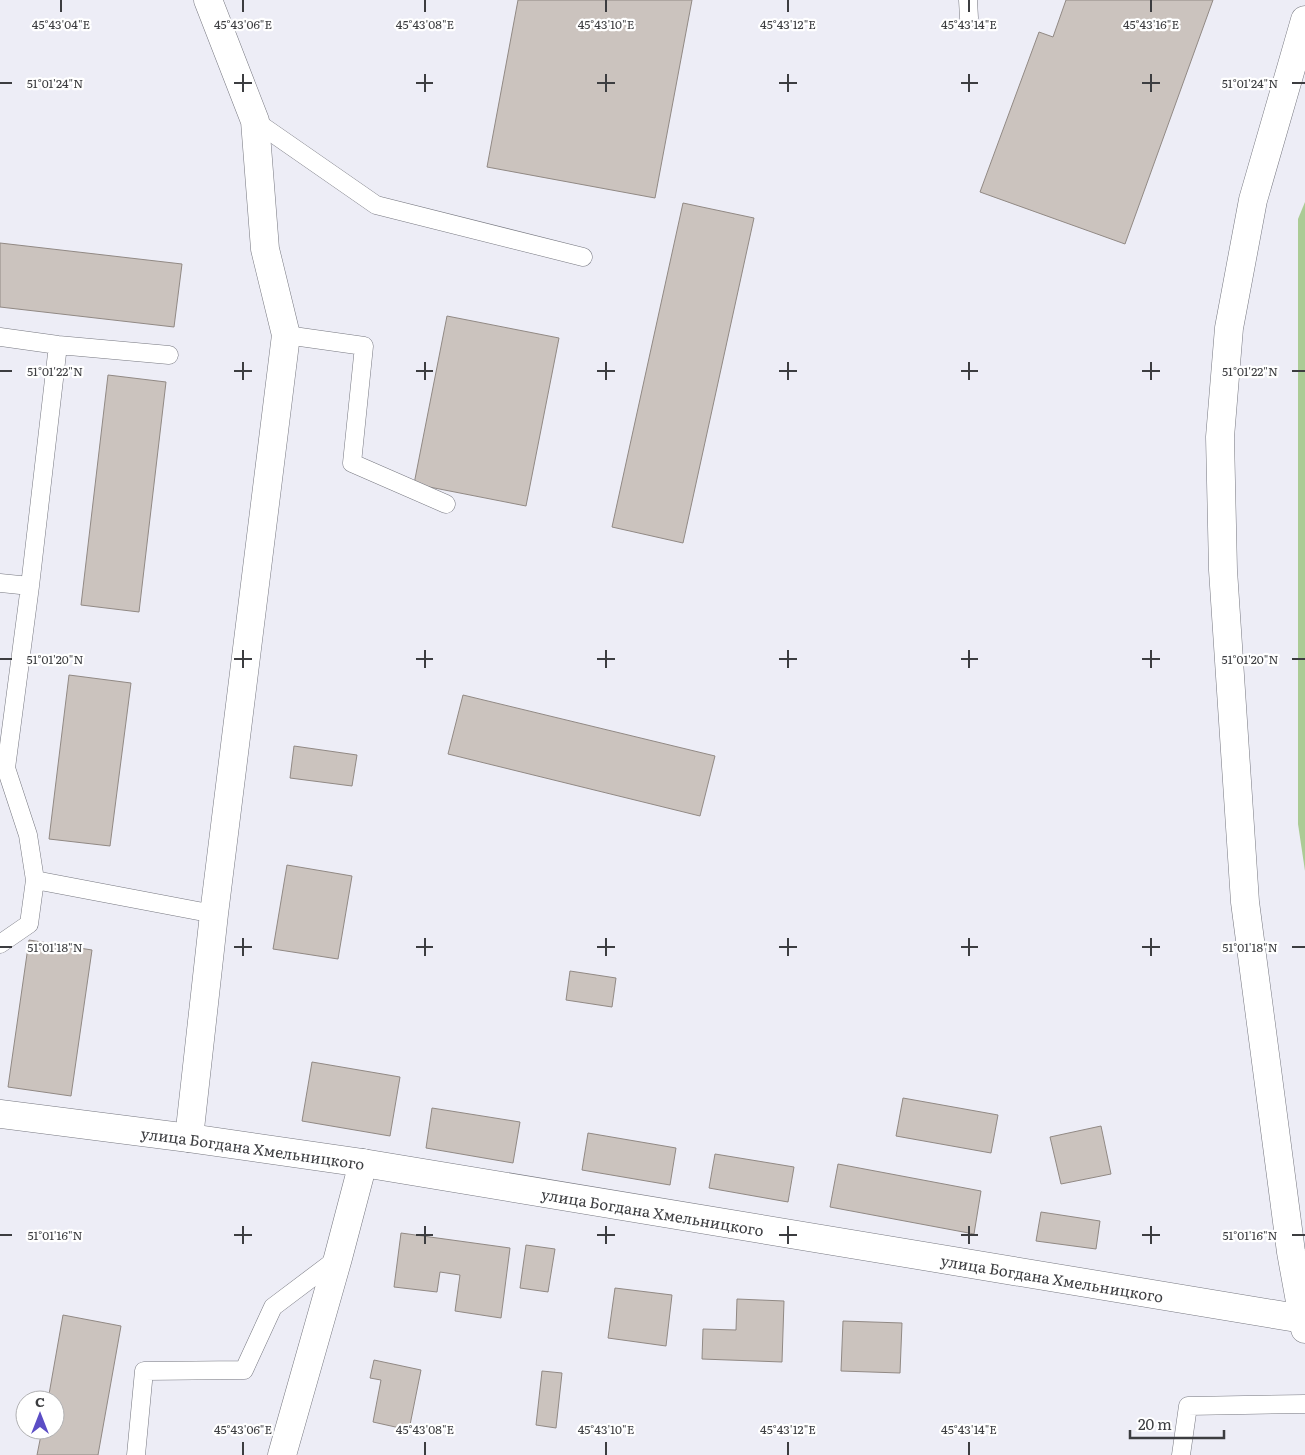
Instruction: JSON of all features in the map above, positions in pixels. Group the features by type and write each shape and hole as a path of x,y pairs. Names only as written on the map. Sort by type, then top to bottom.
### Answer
{"street":[{"path":"189,1138 214,914 286,335 265,249 255,121 208,0"},
{"path":"1304,1324 1291,1252 1245,902 1223,570 1220,437 1229,328 1253,200 1305,20"},
{"name":"улица Богдана Хмельницкого","path":"0,1114 363,1163 1304,1324"},
{"path":"282,1455 363,1163"}],"lane":[{"path":"255,121 376,205 583,257"},
{"path":"286,335 364,346 352,463 446,504"},
{"path":"0,337 58,345 169,354"},
{"path":"0,944 29,924 36,880 28,834 3,767 30,586 58,345"},
{"path":"0,582 30,586"},
{"path":"36,880 214,914"},
{"path":"136,1455 144,1371 244,1370 272,1307 338,1258"},
{"path":"1181,1455 1188,1406 1305,1404"}],"green space":[{"path":"1305,202 1305,871 1298,824 1298,219"}],"building":[{"path":"518,0 692,0 655,198 487,167"},
{"path":"1066,0 1213,0 1125,244 980,192 1039,32 1053,37"},
{"path":"683,203 754,218 683,543 612,527"},
{"path":"0,243 182,264 174,327 0,307"},
{"path":"447,316 559,338 526,506 414,484"},
{"path":"108,375 166,382 139,612 81,605"},
{"path":"69,675 131,683 110,846 49,839"},
{"path":"463,695 715,756 700,816 448,754"},
{"path":"294,746 357,755 352,786 290,778"},
{"path":"287,865 352,876 338,959 273,949"},
{"path":"29,940 92,950 71,1096 8,1087"},
{"path":"570,971 616,978 612,1007 566,1000"},
{"path":"312,1062 400,1077 390,1136 302,1121"},
{"path":"903,1098 998,1115 991,1153 896,1136"},
{"path":"432,1108 520,1122 513,1163 426,1148"},
{"path":"1101,1126 1111,1174 1061,1184 1050,1137"},
{"path":"588,1133 676,1148 670,1185 582,1170"},
{"path":"715,1154 794,1167 788,1202 709,1188"},
{"path":"838,1164 981,1191 974,1234 830,1207"},
{"path":"1041,1212 1100,1221 1096,1249 1036,1241"},
{"path":"401,1233 510,1248 501,1318 455,1311 460,1275 440,1272 437,1292 394,1287"},
{"path":"526,1245 555,1249 548,1292 520,1288"},
{"path":"615,1288 672,1295 666,1346 608,1338"},
{"path":"737,1299 784,1301 782,1362 702,1359 703,1329 736,1330"},
{"path":"63,1315 121,1326 98,1455 37,1455 40,1440 65,1440 65,1390 50,1390"},
{"path":"843,1321 902,1323 900,1373 841,1371"},
{"path":"374,1360 421,1370 409,1430 373,1422 381,1380 370,1378"},
{"path":"542,1371 562,1373 556,1428 536,1425"}]}
